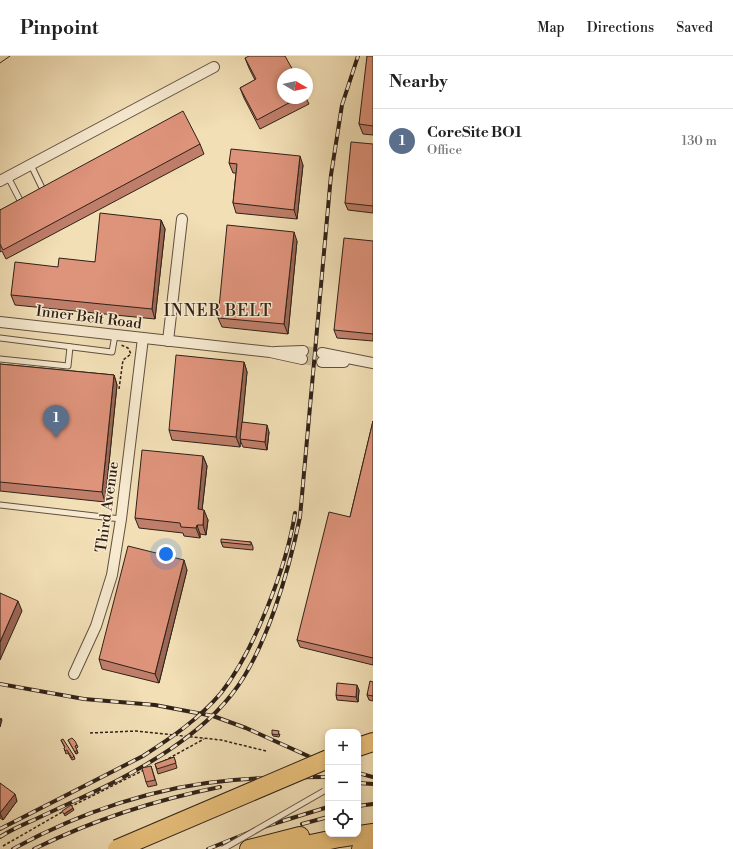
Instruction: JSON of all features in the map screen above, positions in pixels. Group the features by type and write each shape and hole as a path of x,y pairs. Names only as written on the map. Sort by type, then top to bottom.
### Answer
{"highway":[{"path":"361,746 373,742"},
{"path":"361,759 373,755"},
{"path":"117,849 325,760"},
{"path":"136,849 325,771"},
{"path":"361,827 373,825"},
{"path":"249,849 325,833"},
{"path":"260,849 325,833"},
{"path":"287,849 339,838 373,833"},
{"path":"361,849 373,848"}],"street":[{"path":"4,179 214,67"},
{"path":"168,341 182,219"},
{"name":"Inner Belt Road","path":"0,322 302,355"},
{"name":"Third Avenue","path":"74,674 103,607 113,569 121,519 143,338"},
{"path":"322,357 373,363"}],"lane":[{"path":"31,165 45,194 39,196"},
{"path":"4,179 22,205 28,202"},
{"path":"0,338 112,352 118,336"},
{"path":"0,359 68,366 70,347"},
{"path":"0,505 121,519"},
{"path":"223,849 324,791"}],"path":[{"path":"118,336 120,344 128,348 131,354 123,360 119,389"},
{"path":"90,733 136,731 221,740 266,751"},
{"path":"160,763 204,739"},
{"path":"3,846 71,806 147,769"}],"building":[{"path":"249,56 285,56 292,68 277,68 277,104 287,104 257,120 240,88 256,79 245,58"},
{"path":"367,56 373,56 373,126 359,124"},
{"path":"183,111 200,144 3,250 0,244 0,210"},
{"path":"351,142 373,144 373,206 345,203"},
{"path":"231,149 300,156 294,210 233,203 237,164 229,163"},
{"path":"100,213 161,220 152,309 11,295 15,262 58,267 59,258 95,262"},
{"path":"227,225 294,232 284,324 218,318"},
{"path":"344,238 373,241 373,334 334,330"},
{"path":"176,355 244,362 236,437 169,430"},
{"path":"0,364 114,375 102,492 0,482"},
{"path":"373,421 373,658 297,640 329,512 350,517"},
{"path":"242,422 267,425 265,442 240,439"},
{"path":"142,450 203,456 198,509 204,510 203,525 197,525 196,528 181,527 180,523 135,518"},
{"path":"221,539 251,542 251,545 221,542"},
{"path":"128,546 184,560 155,674 99,659"},
{"path":"0,593 18,601 0,642"},
{"path":"370,681 373,682 373,696 367,695"},
{"path":"337,683 357,685 356,697 336,695"},
{"path":"272,730 279,731 278,735 272,734"},
{"path":"72,738 77,745 75,746 77,750 75,752 68,740"},
{"path":"63,739 74,756 72,758 67,750 65,751 65,747 61,740"},
{"path":"174,757 176,763 157,769 155,764"},
{"path":"151,766 155,780 146,782 142,768"},
{"path":"0,783 15,794 0,813"},
{"path":"71,805 73,808 64,814 62,811"}],"tunnel":[{"path":"303,351 322,353"},
{"path":"302,359 322,362"}],"tram line":[{"path":"0,63 10,56"}],"railway":[{"path":"0,837 120,779 166,752 195,731 208,720 232,694 244,676 266,633 283,585 300,517 331,175 342,105 358,56"},
{"path":"0,829 143,756 184,728 221,693 245,655 257,632 285,558 295,513"},
{"path":"0,684 84,699 155,705 213,716 246,728 325,764"},
{"path":"361,774 373,777"},
{"path":"13,849 65,823 92,812 177,788 205,783 246,779 325,777"},
{"path":"361,783 373,784"},
{"path":"34,849 79,829 125,812 172,798 220,787"},
{"path":"361,806 373,804"},
{"path":"208,849 260,828 325,808"},
{"path":"302,824 325,818"}],"place":[{"name":"CoreSite BO1","path":"56,438"}],"district":[{"name":"INNER BELT","path":"218,310"}]}
